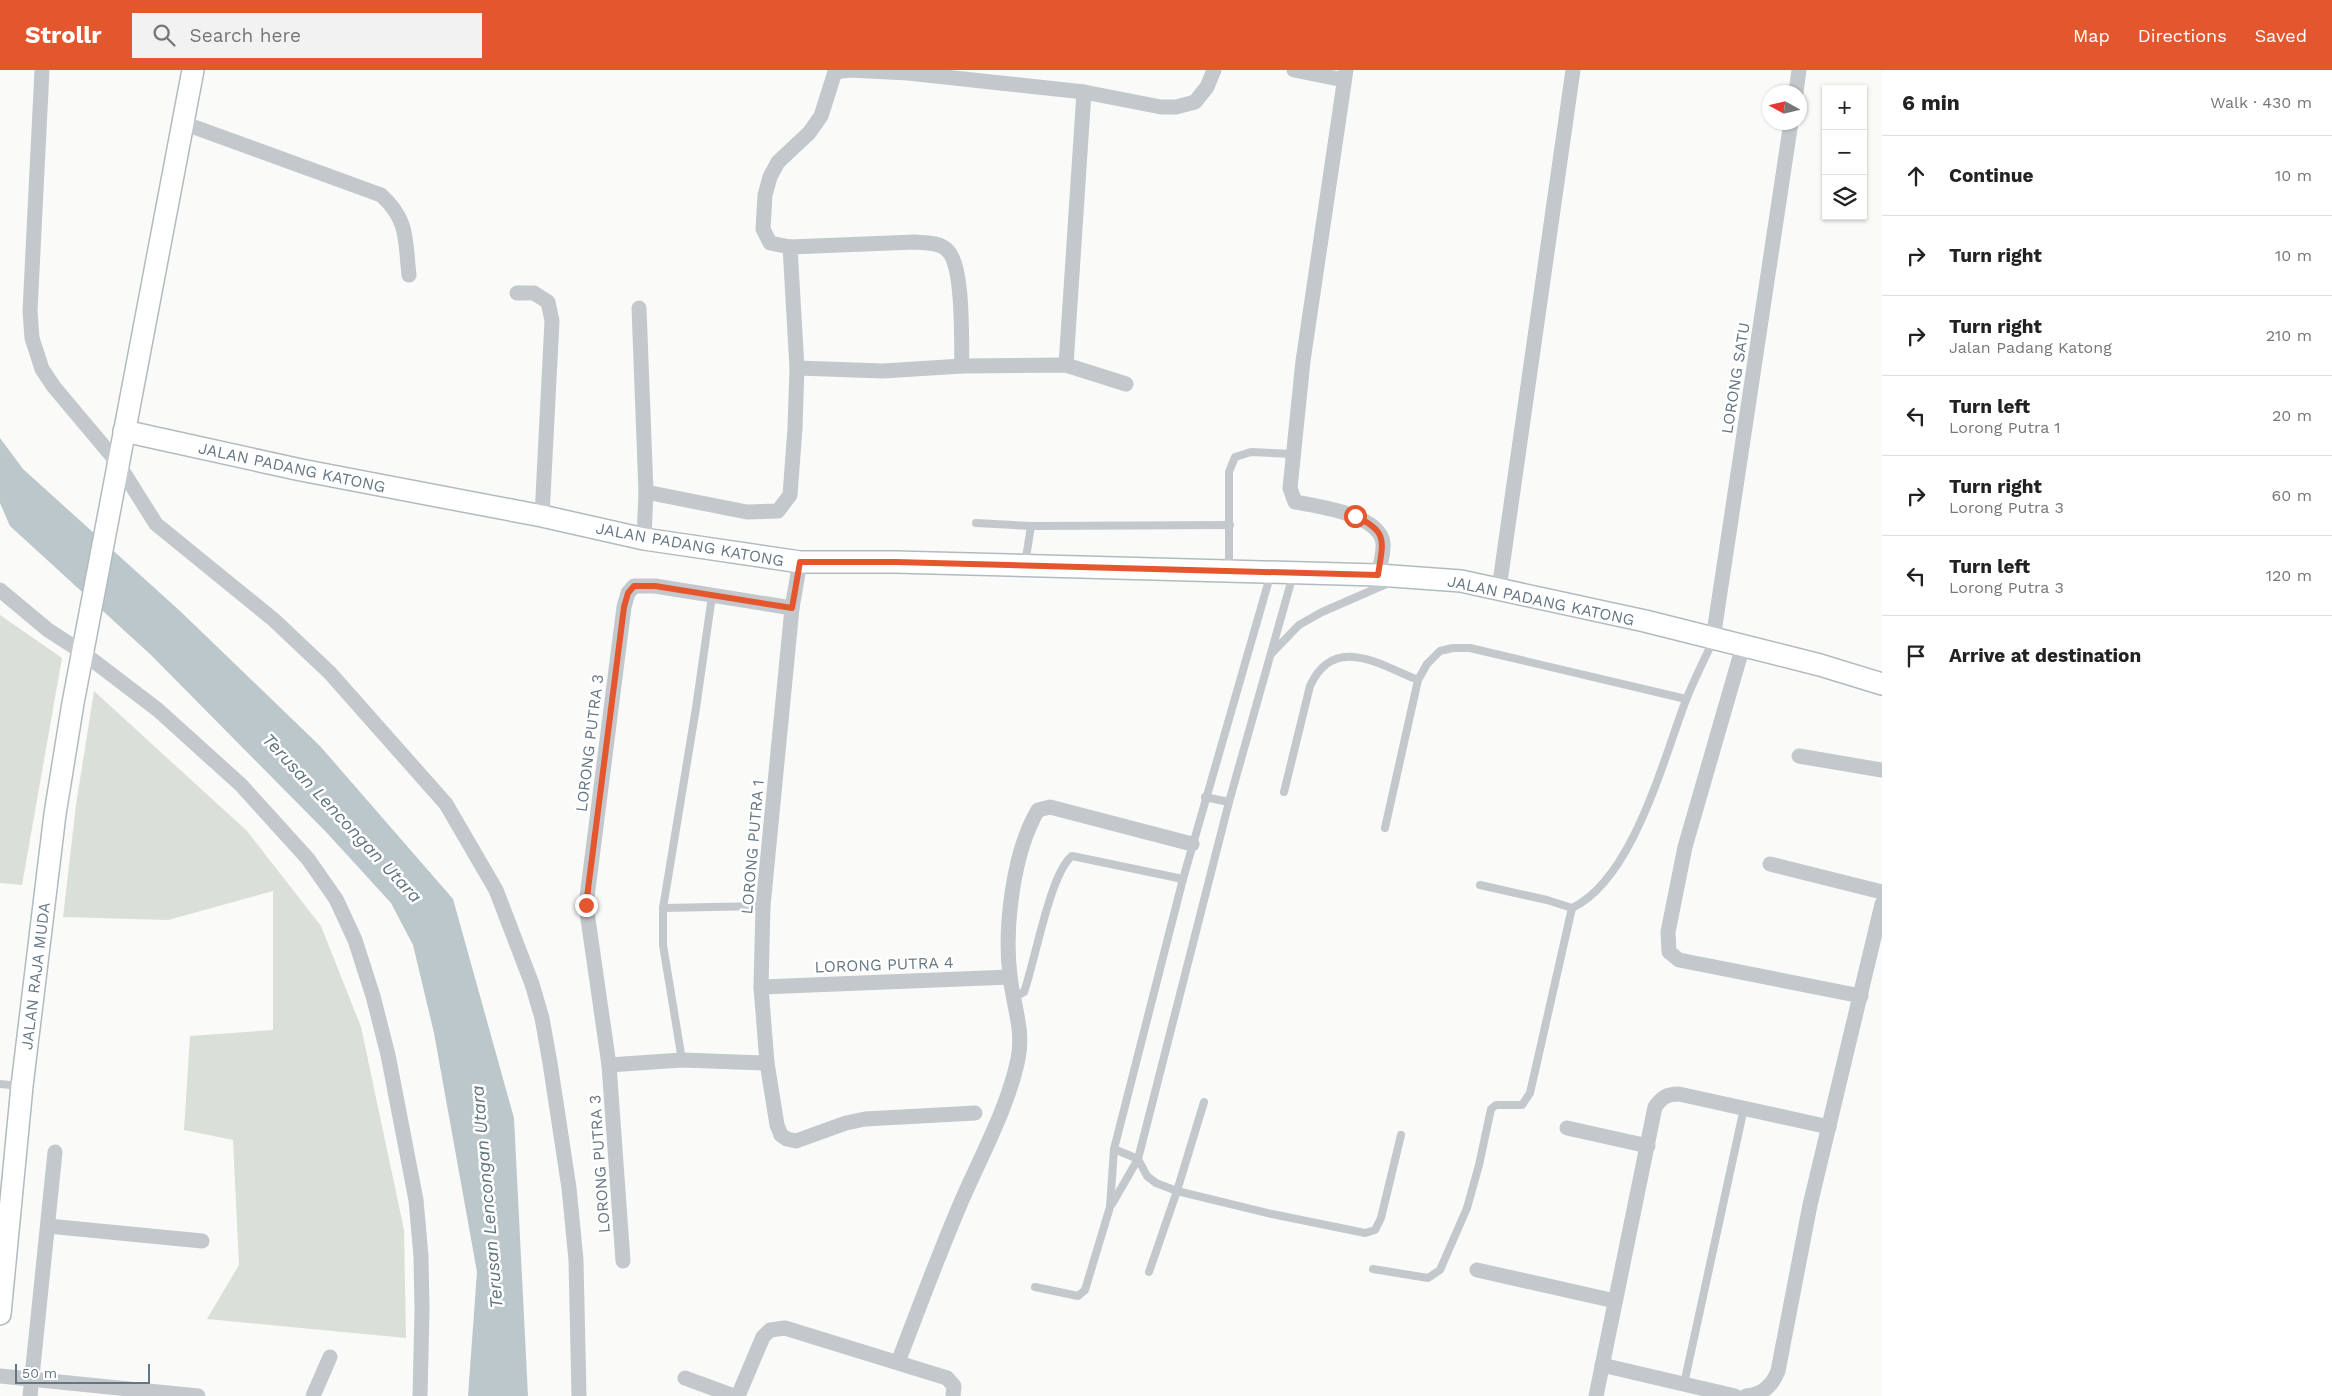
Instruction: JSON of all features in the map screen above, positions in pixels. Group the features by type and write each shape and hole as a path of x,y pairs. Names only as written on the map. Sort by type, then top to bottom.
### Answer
{"street":[{"path":"42,70 30,311 32,338 39,363 50,381 118,462 156,524 274,620 330,673 382,730 446,804 496,890 532,984 542,1018 550,1063 569,1188 576,1260 579,1396"},
{"name":"JALAN RAJA MUDA","path":"0,1314 22,1086 55,814 83,646 193,70"},
{"path":"962,366 957,272 948,251 934,244 915,242 790,247 770,243 763,229 765,195 770,177 778,162 809,133 821,116 835,72 849,70 908,72 1084,92 1162,107 1176,107 1195,102 1207,87 1214,70"},
{"path":"1294,70 1345,75 1303,361 1290,488 1295,502 1355,516 1373,525 1383,542 1378,575"},
{"path":"1499,589 1572,70"},
{"path":"1797,85 1799,70"},
{"path":"1066,365 1084,92"},
{"path":"183,123 380,195 395,208 404,226 409,275"},
{"name":"LORONG SATU","path":"1713,639 1790,130"},
{"path":"646,492 747,512 778,511 786,504 790,495 797,368 790,247"},
{"path":"517,293 534,293 548,302 552,321 542,516"},
{"path":"639,308 646,492 644,539"},
{"path":"797,368 884,371 962,366 1066,365 1126,384"},
{"name":"JALAN PADANG KATONG","path":"124,432 301,470 542,516 644,539 800,562 1229,571 1438,578 1499,589 1744,646 1820,665 1882,684"},
{"name":"LORONG PUTRA 1","path":"800,562 792,608 763,906 761,987 766,1063 777,1125 781,1134 787,1139 796,1141 846,1123 865,1119 975,1113"},
{"name":"LORONG PUTRA 3","path":"623,1261 609,1065 586,905 624,607 628,593 634,586 643,585 792,608"},
{"path":"0,590 48,630 83,646 241,785 308,858 336,899 373,996 380,1021 416,1200 422,1283 420,1396"},
{"path":"1744,646 1685,847 1668,932 1669,952 1680,960 1861,996"},
{"path":"1799,756 1882,770"},
{"path":"898,1362 955,1217 1010,1089 1018,1057 1019,1026 1010,977 1009,922 1018,865 1038,810 1050,807 1192,844"},
{"path":"1770,864 1882,892"},
{"path":"1746,1396 1768,1388 1778,1371 1808,1215 1880,922 1882,904"},
{"name":"LORONG PUTRA 4","path":"761,987 1010,977"},
{"path":"609,1065 682,1060 766,1063"},
{"path":"1596,1396 1656,1107 1662,1098 1670,1094 1679,1094 1829,1127"},
{"path":"1567,1128 1648,1146"},
{"path":"30,1396 54,1152"},
{"path":"48,1226 202,1241"},
{"path":"1477,1270 1615,1302"},
{"path":"738,1396 763,1337 777,1328 785,1328 947,1378 954,1386 953,1396"},
{"path":"314,1396 330,1357"},
{"path":"1602,1365 1734,1396"},
{"path":"0,1376 198,1396"},
{"path":"685,1378 734,1396"}],"lane":[{"path":"1229,571 1229,472 1235,457 1251,452 1292,454"},
{"path":"976,523 1031,526 1230,525"},
{"path":"1025,566 1031,526"},
{"path":"1110,1207 1114,1149 1205,796 1271,573"},
{"path":"1035,1287 1078,1296 1082,1294 1110,1207 1138,1159 1228,802 1294,573"},
{"path":"1269,656 1299,625 1322,612 1404,577"},
{"path":"682,1060 663,945 663,908 696,708 712,596"},
{"path":"1480,885 1547,900 1572,908 1582,904 1600,887 1637,832 1653,795 1686,700 1713,639"},
{"path":"1385,828 1418,680 1427,664 1440,652 1453,648 1470,648 1686,700"},
{"path":"1284,792 1310,686 1316,674 1325,663 1335,658 1355,655 1418,680"},
{"path":"1205,796 1228,802"},
{"path":"1015,997 1024,992 1036,946 1061,869 1072,856 1095,858 1183,878"},
{"path":"663,908 763,906"},
{"path":"1373,1269 1428,1278 1440,1270 1467,1208 1491,1109 1496,1104 1522,1105 1530,1093 1572,908"},
{"path":"0,1084 22,1086"},
{"path":"1150,1272 1178,1191 1204,1102"},
{"path":"1684,1384 1744,1108"},
{"path":"1114,1149 1138,1159 1147,1176 1156,1183 1178,1191 1272,1214 1365,1233 1375,1230 1381,1218 1401,1135"}],"shaded area":[{"path":"0,615 62,658 22,885 0,883"},
{"path":"94,691 247,831 321,926 361,1027 404,1230 406,1338 207,1319 239,1265 233,1140 184,1130 190,1036 273,1030 273,891 168,920 63,917 76,805"}],"water":[{"name":"Terusan Lencongan Utara","path":"0,438 23,469 180,611 320,746 453,899 514,1118 528,1396 468,1396 477,1272 434,1033 413,945 391,903 327,833 151,655 10,526 0,503"}],"route":[{"path":"586,905 624,607 628,593 634,586 655,586 792,608 800,562 895,562 1378,575 1383,542 1373,525 1355,516"}]}
